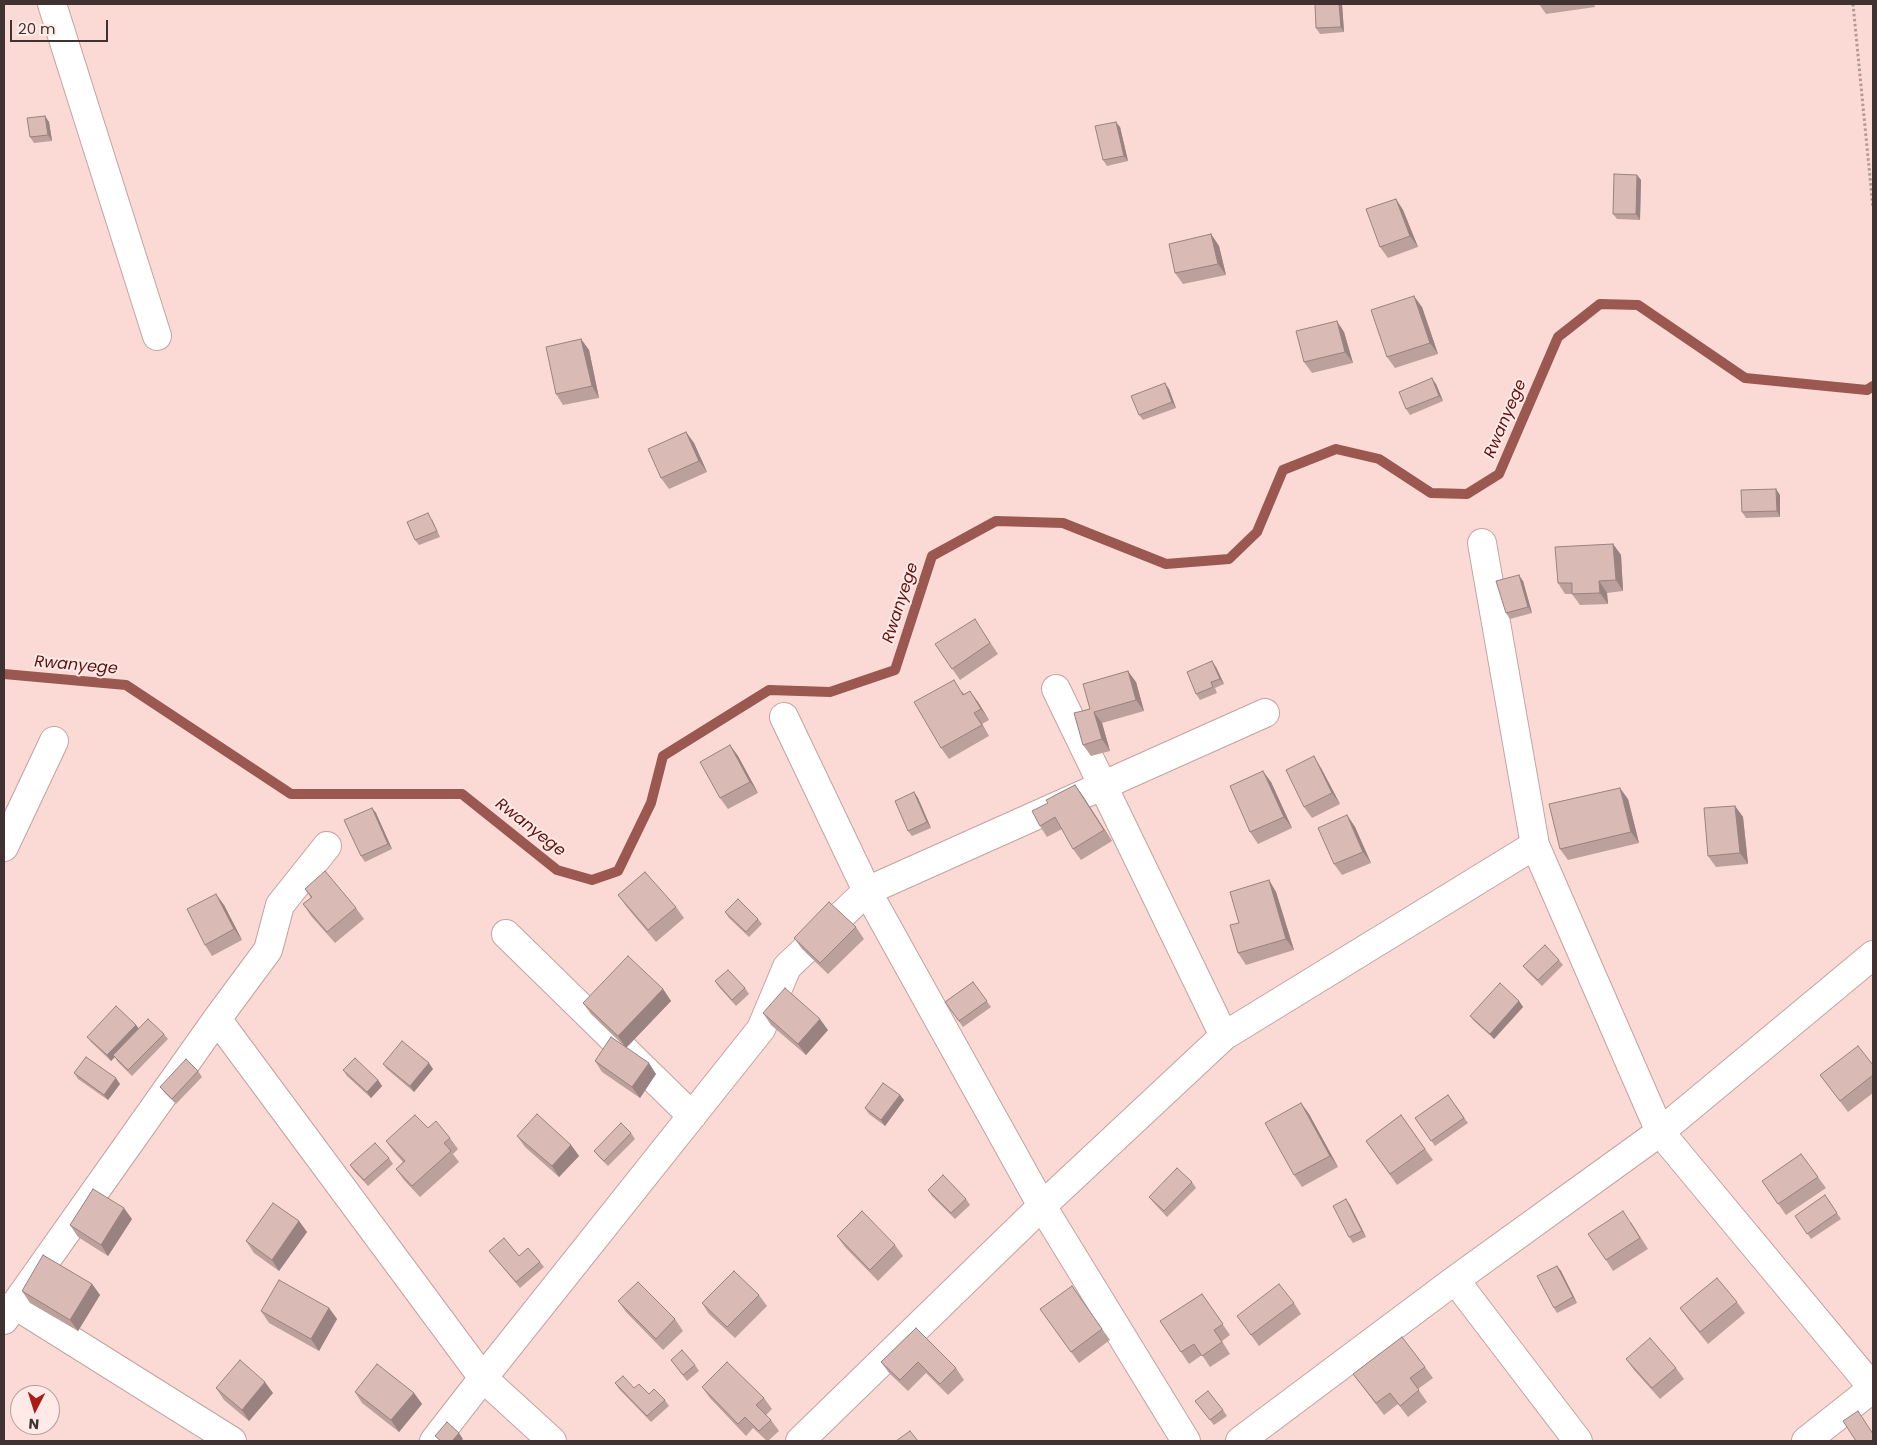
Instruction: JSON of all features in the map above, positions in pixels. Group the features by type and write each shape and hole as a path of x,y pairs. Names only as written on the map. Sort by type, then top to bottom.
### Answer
{"street":[{"path":"52,4 157,336"},
{"path":"1482,543 1535,845 1660,1132 1873,1388 1806,1441"},
{"path":"1056,689 1224,1036"},
{"path":"434,1441 761,1028 787,967 867,891 1265,713"},
{"path":"784,717 867,891 1042,1206 1186,1441"},
{"path":"4,847 54,741"},
{"path":"805,1439 1042,1206 1224,1036 1535,845"},
{"path":"221,1438 9,1312 268,950 280,905 327,846"},
{"path":"506,934 692,1116"},
{"path":"1240,1441 1455,1280 1660,1132 1873,954"},
{"path":"217,1019 483,1378 552,1441"},
{"path":"1455,1280 1578,1441"}],"path":[{"path":"1853,4 1873,208"}],"building":[{"path":"1315,4 1339,4 1341,27 1316,28"},
{"path":"45,116 48,135 30,137 27,118"},
{"path":"1116,122 1124,156 1103,160 1095,126"},
{"path":"1614,174 1637,175 1636,214 1613,214"},
{"path":"1396,199 1410,236 1380,247 1366,209"},
{"path":"1211,234 1218,264 1175,273 1169,244"},
{"path":"1414,296 1430,343 1387,357 1371,310"},
{"path":"1337,321 1345,352 1304,362 1296,331"},
{"path":"581,339 592,386 556,394 546,347"},
{"path":"1432,378 1439,396 1406,409 1399,392"},
{"path":"1165,383 1172,402 1139,415 1131,396"},
{"path":"686,432 699,461 661,478 648,449"},
{"path":"1776,489 1777,511 1742,512 1741,490"},
{"path":"428,513 437,531 415,540 407,522"},
{"path":"1613,544 1616,580 1599,581 1600,593 1572,594 1572,583 1558,583 1555,547"},
{"path":"1519,575 1528,607 1506,613 1496,581"},
{"path":"975,619 990,643 952,669 935,644"},
{"path":"1212,661 1220,679 1211,682 1213,687 1196,694 1187,672"},
{"path":"1128,671 1136,700 1094,712 1102,739 1083,745 1074,713 1090,709 1083,684"},
{"path":"954,680 963,695 970,691 981,709 974,713 982,725 941,748 914,702"},
{"path":"730,745 750,782 720,798 700,762"},
{"path":"1314,756 1332,793 1304,807 1286,770"},
{"path":"1263,771 1284,817 1250,832 1230,786"},
{"path":"1075,785 1104,830 1073,849 1055,817 1040,826 1032,811 1048,803 1046,800"},
{"path":"1620,788 1631,832 1560,849 1549,804"},
{"path":"914,792 927,822 908,831 895,801"},
{"path":"1735,806 1740,853 1708,856 1704,808"},
{"path":"372,808 388,844 361,856 344,820"},
{"path":"1347,815 1363,852 1334,864 1318,828"},
{"path":"325,871 356,908 327,932 303,904 312,897 305,889"},
{"path":"645,872 676,907 648,930 618,895"},
{"path":"1269,880 1286,939 1238,953 1230,925 1239,923 1230,892"},
{"path":"216,894 234,929 205,945 187,909"},
{"path":"738,899 758,919 746,932 725,912"},
{"path":"829,902 856,927 820,963 794,938"},
{"path":"1545,945 1559,960 1538,980 1523,966"},
{"path":"628,956 663,989 618,1036 583,1003"},
{"path":"728,970 745,988 732,1000 715,981"},
{"path":"973,982 987,1001 959,1021 945,1002"},
{"path":"1500,983 1519,1001 1490,1034 1470,1016"},
{"path":"785,988 820,1019 798,1044 763,1013"},
{"path":"116,1006 136,1025 107,1055 87,1037"},
{"path":"148,1019 164,1034 128,1070 113,1055"},
{"path":"611,1037 649,1063 632,1087 595,1061"},
{"path":"402,1041 429,1063 410,1086 383,1064"},
{"path":"1858,1046 1873,1065 1873,1075 1840,1101 1820,1075"},
{"path":"86,1057 116,1078 104,1095 74,1073"},
{"path":"355,1058 378,1080 367,1092 343,1070"},
{"path":"186,1059 198,1071 172,1099 160,1087"},
{"path":"883,1083 900,1095 881,1120 865,1108"},
{"path":"1448,1095 1464,1118 1431,1141 1415,1118"},
{"path":"1301,1103 1330,1156 1294,1175 1265,1123"},
{"path":"537,1114 571,1145 552,1166 517,1136"},
{"path":"415,1115 428,1128 436,1121 450,1138 444,1143 451,1151 412,1186 396,1169 405,1161 386,1141"},
{"path":"1401,1115 1425,1149 1390,1174 1366,1141"},
{"path":"621,1123 631,1133 604,1161 594,1151"},
{"path":"375,1143 389,1158 364,1180 350,1165"},
{"path":"1801,1154 1818,1177 1778,1204 1762,1181"},
{"path":"1177,1168 1192,1182 1164,1211 1149,1197"},
{"path":"943,1175 966,1199 951,1213 928,1190"},
{"path":"93,1189 124,1208 101,1245 70,1225"},
{"path":"1825,1195 1837,1213 1807,1234 1795,1216"},
{"path":"1346,1199 1362,1231 1349,1237 1333,1206"},
{"path":"273,1203 299,1221 272,1260 246,1241"},
{"path":"862,1211 895,1245 870,1270 837,1236"},
{"path":"1623,1211 1640,1238 1606,1260 1588,1234"},
{"path":"504,1238 519,1256 528,1248 540,1262 516,1282 489,1251"},
{"path":"43,1255 92,1284 70,1320 22,1291"},
{"path":"1557,1266 1573,1297 1554,1308 1537,1276"},
{"path":"734,1271 759,1295 727,1327 702,1303"},
{"path":"1717,1278 1737,1302 1700,1332 1680,1308"},
{"path":"279,1280 329,1308 311,1339 261,1311"},
{"path":"638,1282 675,1319 656,1339 618,1301"},
{"path":"1279,1284 1294,1303 1251,1335 1237,1316"},
{"path":"1072,1286 1102,1329 1071,1352 1040,1309"},
{"path":"1202,1294 1223,1324 1214,1330 1222,1342 1202,1356 1194,1344 1181,1352 1160,1321"},
{"path":"916,1328 956,1368 940,1384 918,1362 900,1380 881,1362"},
{"path":"1402,1337 1425,1367 1410,1378 1419,1390 1400,1406 1390,1393 1376,1403 1353,1374"},
{"path":"1650,1338 1676,1368 1652,1388 1626,1359"},
{"path":"682,1350 695,1365 683,1375 671,1360"},
{"path":"240,1360 265,1382 242,1410 216,1388"},
{"path":"727,1362 764,1398 756,1405 771,1420 759,1431 745,1417 738,1424 702,1387"},
{"path":"377,1364 414,1393 391,1420 355,1392"},
{"path":"623,1376 634,1388 639,1384 649,1394 654,1389 665,1400 647,1416 615,1383"},
{"path":"1208,1391 1223,1410 1210,1420 1195,1401"},
{"path":"1858,1411 1873,1434 1873,1441 1856,1441 1843,1421"},
{"path":"447,1422 459,1433 452,1441 441,1441 435,1436"},
{"path":"910,1431 918,1441 896,1441"}],"waterway":[{"name":"Rwanyege","path":"4,674 126,685 291,794 462,794 557,870 592,880 618,871 651,803 663,756 769,690 830,692 895,670 932,556 996,521 1063,523 1166,564 1229,559 1257,532 1283,470 1336,449 1379,459 1431,493 1467,494 1499,474 1558,337 1600,304 1638,305 1745,378 1867,390 1873,386"}]}
